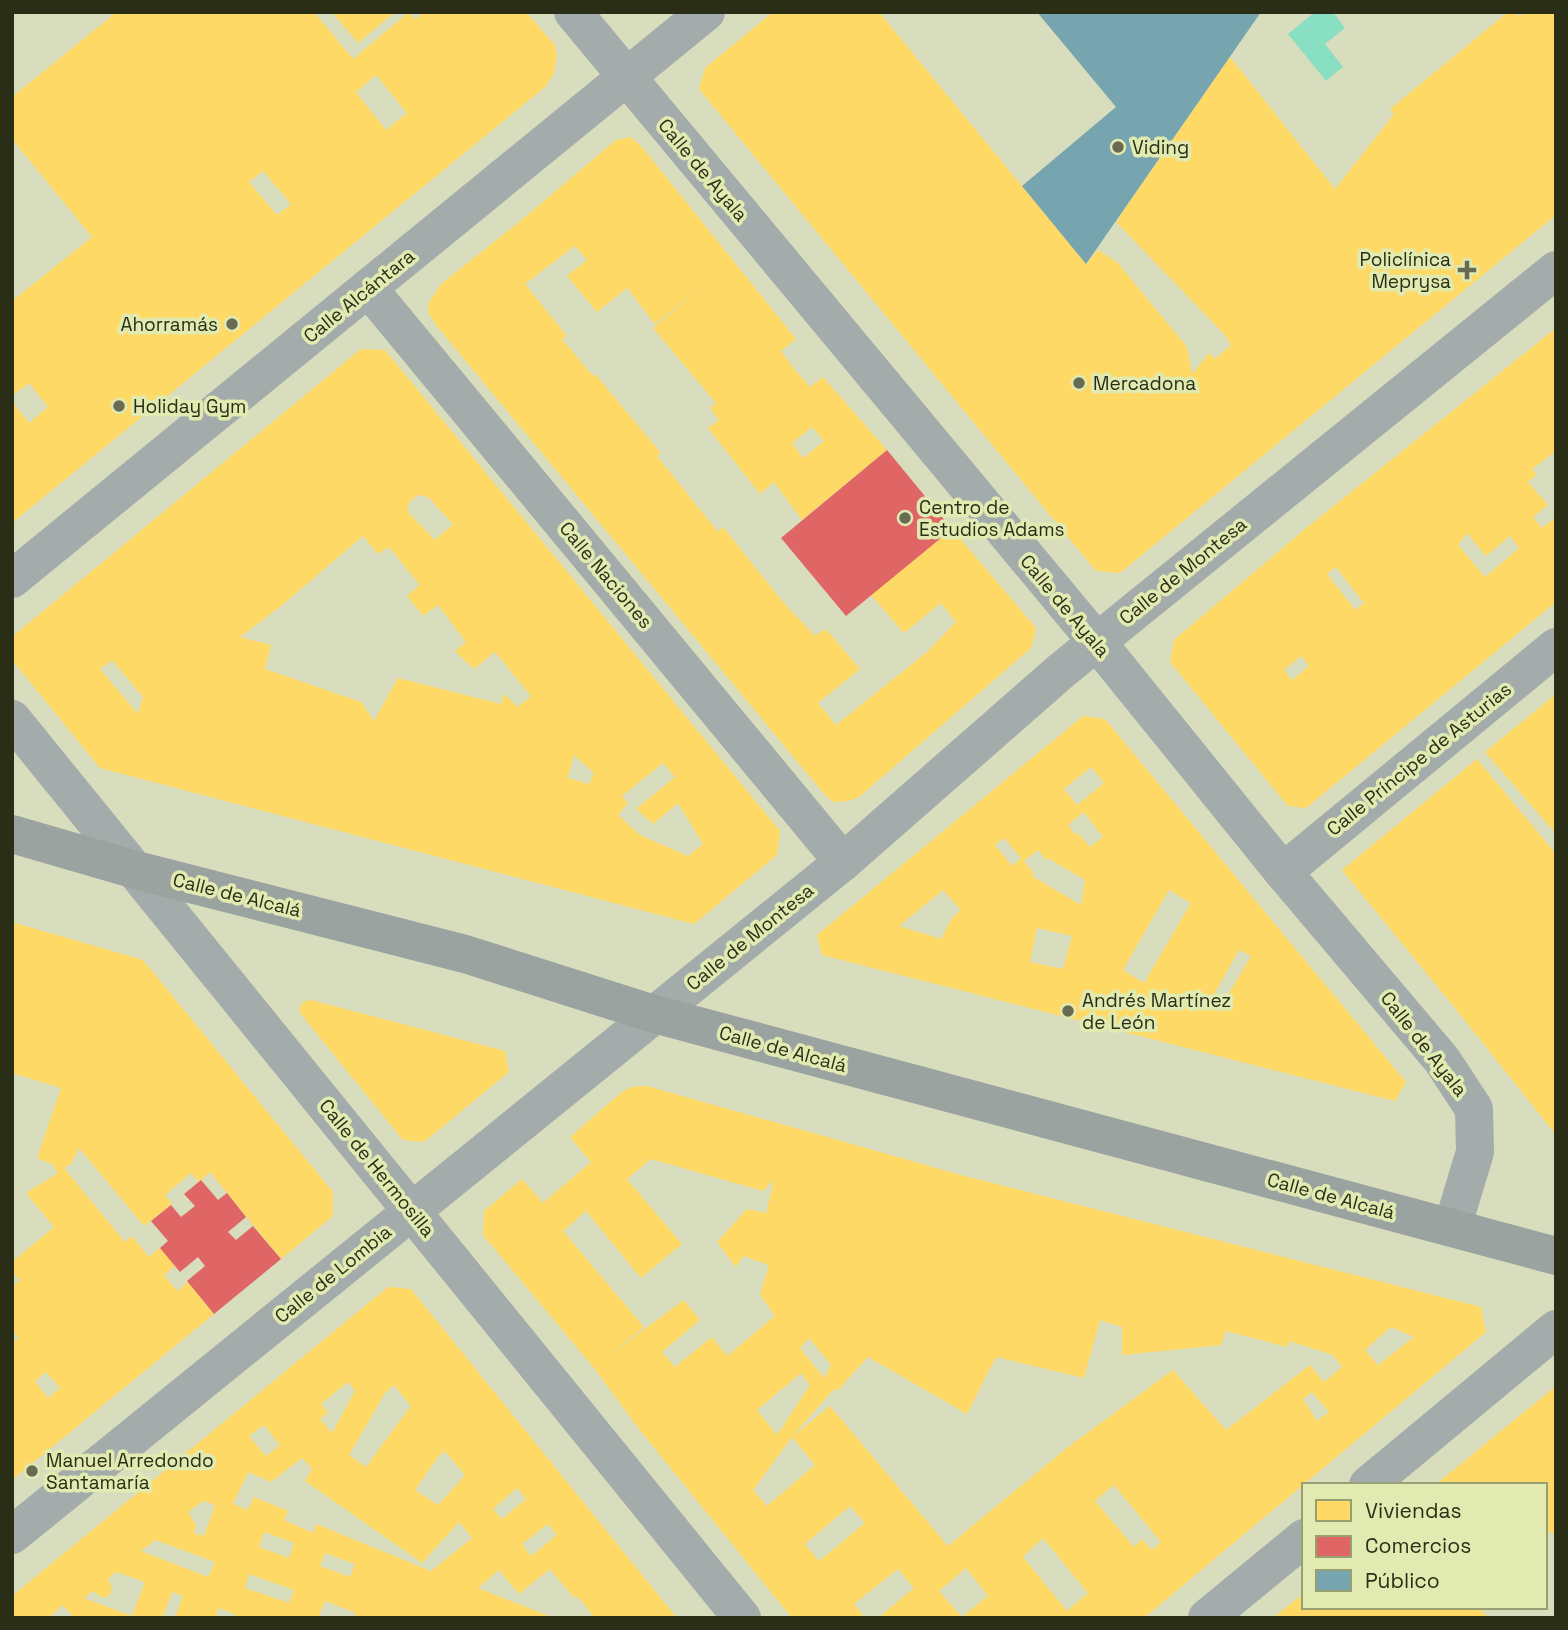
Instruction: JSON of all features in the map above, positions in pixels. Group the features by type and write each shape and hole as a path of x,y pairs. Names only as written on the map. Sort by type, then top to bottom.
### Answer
{"main road":[{"name":"Calle de Alcalá","path":"12,834 136,870 465,954 654,1014 1556,1256"}],"street":[{"name":"Calle de Ayala","path":"573,12 1097,642 1283,872 1442,1060 1474,1109 1475,1152 1452,1228"},
{"name":"Calle Alcántara","path":"12,579 706,12"},
{"name":"Calle de Montesa","path":"654,1014 843,862 1097,642 1556,270"},
{"name":"Calle Naciones","path":"368,288 843,862"},
{"name":"Calle Príncipe de Asturias","path":"1283,872 1556,647"},
{"name":"Calle de Hermosilla","path":"12,719 742,1618"},
{"name":"Calle de Lombia","path":"12,1535 654,1014"},
{"path":"1370,1483 1556,1329"},
{"path":"1207,1618 1302,1540"}],"shaded area":[{"path":"1315,12 1333,12 1345,28 1325,44 1343,67 1326,81 1288,34"}],"building: Viviendas":[{"path":"111,12 314,12 353,59 409,12 415,20 424,12 526,12 555,45 557,55 554,74 545,87 12,523 12,401 29,423 48,407 29,383 12,396 12,301 92,237 12,139 12,97 113,15","holes":["376,75 407,113 386,130 356,92","263,171 291,204 277,215 249,182"]},
{"path":"332,12 395,12 358,43"},
{"path":"773,12 879,12 1086,264 1098,250 1117,262 1187,347 1192,374 1209,353 1215,359 1231,345 1224,334 1117,223 1230,57 1335,189 1394,114 1390,109 1508,12 1516,12 1519,17 1525,12 1556,12 1556,215 1120,573 1096,571 699,89 705,68"},
{"path":"631,137 642,147 796,339 781,351 795,370 810,387 823,377 887,450 802,520 774,482 760,494 708,428 719,420 710,408 716,403 653,328 701,287 655,324 627,288 597,312 567,276 587,260 575,246 525,284 567,336 562,339 661,453 657,456 718,532 723,527 783,602 815,636 826,629 860,669 818,703 836,725 927,652 956,622 941,603 904,633 871,595 952,529 1036,628 1031,648 859,797 848,801 833,802 825,795 428,312 429,302 441,284 616,140","holes":["812,427 824,441 803,458 792,443"]},
{"path":"1556,328 1556,451 1532,469 1537,474 1528,482 1548,505 1533,517 1542,528 1556,517 1556,602 1306,808 1288,806 1170,662 1174,640 1305,529","holes":["1467,533 1486,556 1510,536 1519,548 1485,577 1458,545","1336,567 1364,603 1355,610 1327,574","1301,656 1309,666 1292,680 1284,670"]},
{"path":"361,349 385,350 780,831 777,855 694,924 100,768 12,660 13,636","holes":["417,495 428,497 453,524 435,540 408,512 408,504","363,536 378,554 389,547 420,585 407,596 423,616 438,605 466,642 455,651 474,669 495,652 531,696 518,707 504,694 501,704 398,678 374,721 361,702 265,669 271,645 240,637","112,660 143,697 138,714 100,669","574,755 594,773 589,784 568,778","663,763 675,777 636,809 653,824 678,803 703,844 688,856 640,835 618,815 628,803 622,796"]},
{"path":"1556,694 1556,834 1485,752"},
{"path":"1083,716 1105,719 1406,1082 1395,1101 822,955 817,935","holes":["1091,767 1104,783 1077,805 1064,789","1084,812 1103,837 1090,847 1078,833 1076,835 1068,825","1004,838 1021,858 1012,866 995,845","1038,850 1046,860 1048,858 1085,880 1081,905 1032,876 1034,874 1024,861","943,890 961,910 952,918 941,939 899,926","1169,890 1191,903 1144,983 1123,970","1037,928 1072,936 1063,969 1030,962","1239,950 1251,956 1218,1012 1207,1007"]},
{"path":"1477,759 1556,854 1556,1135 1342,870"},
{"path":"12,922 143,960 333,1192 333,1216 281,1259 210,1172 199,1182 191,1173 165,1195 172,1204 144,1226 79,1148 71,1164 64,1168 125,1242 132,1236 149,1257 160,1248 175,1266 164,1275 177,1291 188,1282 214,1314 12,1480 12,1343 19,1338 12,1330 12,1287 20,1280 12,1271 12,1262 54,1227 26,1193 58,1173 52,1164 37,1158 61,1088 12,1073","holes":["46,1372 60,1388 48,1398 35,1381"]},
{"path":"311,1000 505,1051 509,1072 424,1142 403,1140 300,1013 299,1008 303,1002"},
{"path":"647,1086 961,1175 1481,1307 1486,1332 1305,1483 1302,1483 1302,1486 1144,1618 878,1618 914,1588 898,1569 854,1604 865,1618 792,1618 639,1429 594,1368 483,1235 484,1211 522,1179 543,1203 591,1162 570,1137 623,1091","holes":["651,1159 763,1191 774,1180 766,1213 747,1209 717,1242 736,1267 743,1256 769,1265 760,1295 775,1316 727,1356 712,1337 675,1367 662,1352 700,1320 684,1300 608,1356 644,1327 563,1231 586,1211 641,1278 682,1244 627,1179","1100,1320 1122,1327 1122,1355 1221,1345 1226,1331 1287,1347 1289,1341 1333,1355 1342,1367 1324,1382 1310,1365 1226,1430 1173,1370 1068,1447 948,1546 830,1406 792,1437 833,1390 838,1390 868,1357 967,1414 996,1357 1084,1378","1391,1327 1414,1337 1378,1365 1365,1350","809,1338 831,1365 824,1378 800,1348","801,1373 810,1385 777,1435 757,1410","1312,1392 1329,1412 1317,1421 1303,1399","792,1437 815,1465 767,1506 753,1490","1114,1485 1161,1542 1152,1550 1142,1539 1134,1547 1095,1501","850,1506 865,1523 819,1561 805,1544","1043,1538 1088,1593 1067,1611 1023,1557","966,1568 988,1596 962,1617 939,1591"]},
{"path":"388,1287 411,1289 677,1618 595,1618 550,1569 519,1594 499,1570 478,1588 554,1618 354,1618 356,1613 325,1601 319,1615 326,1618 234,1618 235,1614 219,1608 215,1618 175,1618 183,1596 172,1592 163,1616 167,1618 74,1618 63,1605 48,1618 12,1618 12,1596","holes":["348,1382 355,1391 332,1433 320,1419 328,1412 321,1404","394,1385 411,1406 366,1467 349,1455 385,1393","264,1425 280,1445 266,1456 249,1436","445,1451 465,1475 438,1505 415,1490","302,1458 312,1469 305,1481 422,1563 459,1522 472,1538 431,1571 316,1524 313,1533 284,1520 288,1511 254,1497 248,1510 233,1504 248,1472 271,1482","517,1488 526,1499 502,1519 493,1509","203,1501 215,1505 204,1536 194,1533 196,1525 188,1512","548,1524 557,1535 531,1556 522,1544","264,1532 294,1543 289,1558 259,1547","155,1540 215,1562 208,1577 141,1551","325,1553 355,1564 350,1577 320,1566","116,1572 145,1582 132,1616 84,1598 93,1591 103,1598 110,1595 112,1588 108,1579","249,1574 294,1590 289,1603 245,1588"]},
{"path":"1556,1386 1556,1536 1550,1531 1547,1535 1547,1483 1437,1483"},
{"path":"1302,1595 1302,1609 1484,1609 1482,1612 1490,1618 1273,1618"}],"building: Comercios":[{"path":"887,450 952,529 846,616 781,538"},
{"path":"201,1180 218,1200 227,1193 246,1217 228,1232 236,1240 253,1226 281,1259 214,1314 187,1281 205,1266 198,1257 180,1272 160,1248 168,1241 151,1221 171,1205 181,1217 195,1206 184,1194"}],"building: Público":[{"name":"Viding","path":"1037,12 1261,12 1086,264 1022,186 1116,107"}],"place":[{"name":"Viding","path":"1118,147"},
{"name":"Policlínica Meprysa","path":"1467,270"},
{"name":"Ahorramás","path":"232,324"},
{"name":"Mercadona","path":"1079,383"},
{"name":"Holiday Gym","path":"119,406"},
{"name":"Centro de Estudios Adams","path":"905,518"},
{"name":"Andrés Martínez de León","path":"1068,1011"},
{"name":"Manuel Arredondo Santamaría","path":"32,1471"}]}
